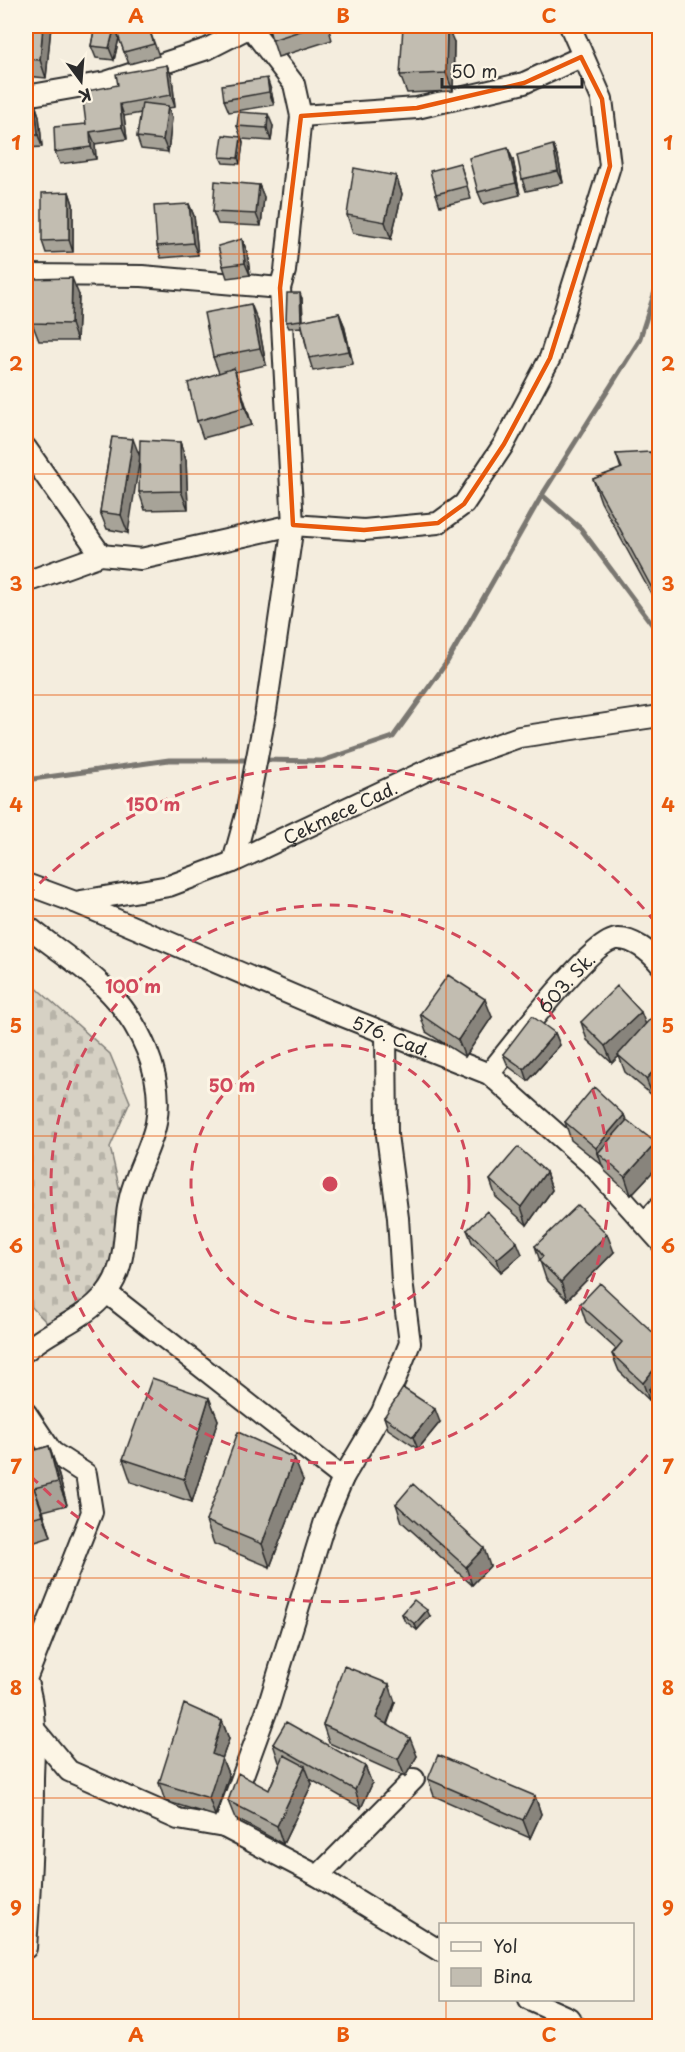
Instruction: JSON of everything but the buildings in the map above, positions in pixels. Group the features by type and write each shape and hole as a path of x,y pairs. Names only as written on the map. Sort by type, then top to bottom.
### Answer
{"street":[{"path":"26,96 106,82 207,49 251,26 294,84 301,116 285,271 280,288 293,525 266,710 246,815 233,862"},
{"path":"26,582 101,555 141,559 293,525 364,530 438,523 464,504 504,444 550,358 610,166 602,99 581,57 570,26"},
{"path":"301,116 417,108 524,83 581,57"},
{"path":"26,274 142,276 280,288"},
{"path":"26,448 101,555"},
{"name":"Çekmece Cad.","path":"26,884 75,902 169,886 233,862 434,767 519,737 660,717"},
{"name":"576. Cad.","path":"75,902 386,1034 489,1074 593,1166 660,1241"},
{"path":"26,925 105,987 135,1025 156,1077 156,1123 130,1198 127,1234 118,1272 107,1293 81,1316 41,1337 26,1351"},
{"name":"603. Sk.","path":"489,1074 572,973 602,944 617,939 635,943 660,964"},
{"path":"224,1827 269,1704 325,1521 343,1478 382,1412 410,1343 402,1281 398,1218 387,1135 386,1034"},
{"path":"645,1223 660,1206"},
{"path":"107,1293 343,1478"},
{"path":"26,1413 52,1452 86,1474 92,1512 26,1678 33,1698 34,1729 33,1850 26,1948"},
{"path":"34,1729 69,1771 178,1819 224,1827 318,1876 439,1951"},
{"path":"318,1876 414,1779"},
{"path":"531,2001 569,2018 574,2026"}],"highlighted area":[{"path":"581,57 602,99 610,166 550,358 504,444 464,504 438,523 364,530 293,525 280,288 301,116 417,108 524,83"}],"green space":[{"path":"32,984 110,1054 130,1102 110,1147 124,1208 111,1288 81,1316 47,1323 26,1301 26,989"}],"waterway":[{"path":"262,760 322,761 393,737 447,662 542,495 639,341 660,276"},
{"path":"542,495 581,529 660,635"},
{"path":"26,780 169,760 253,760"}]}
